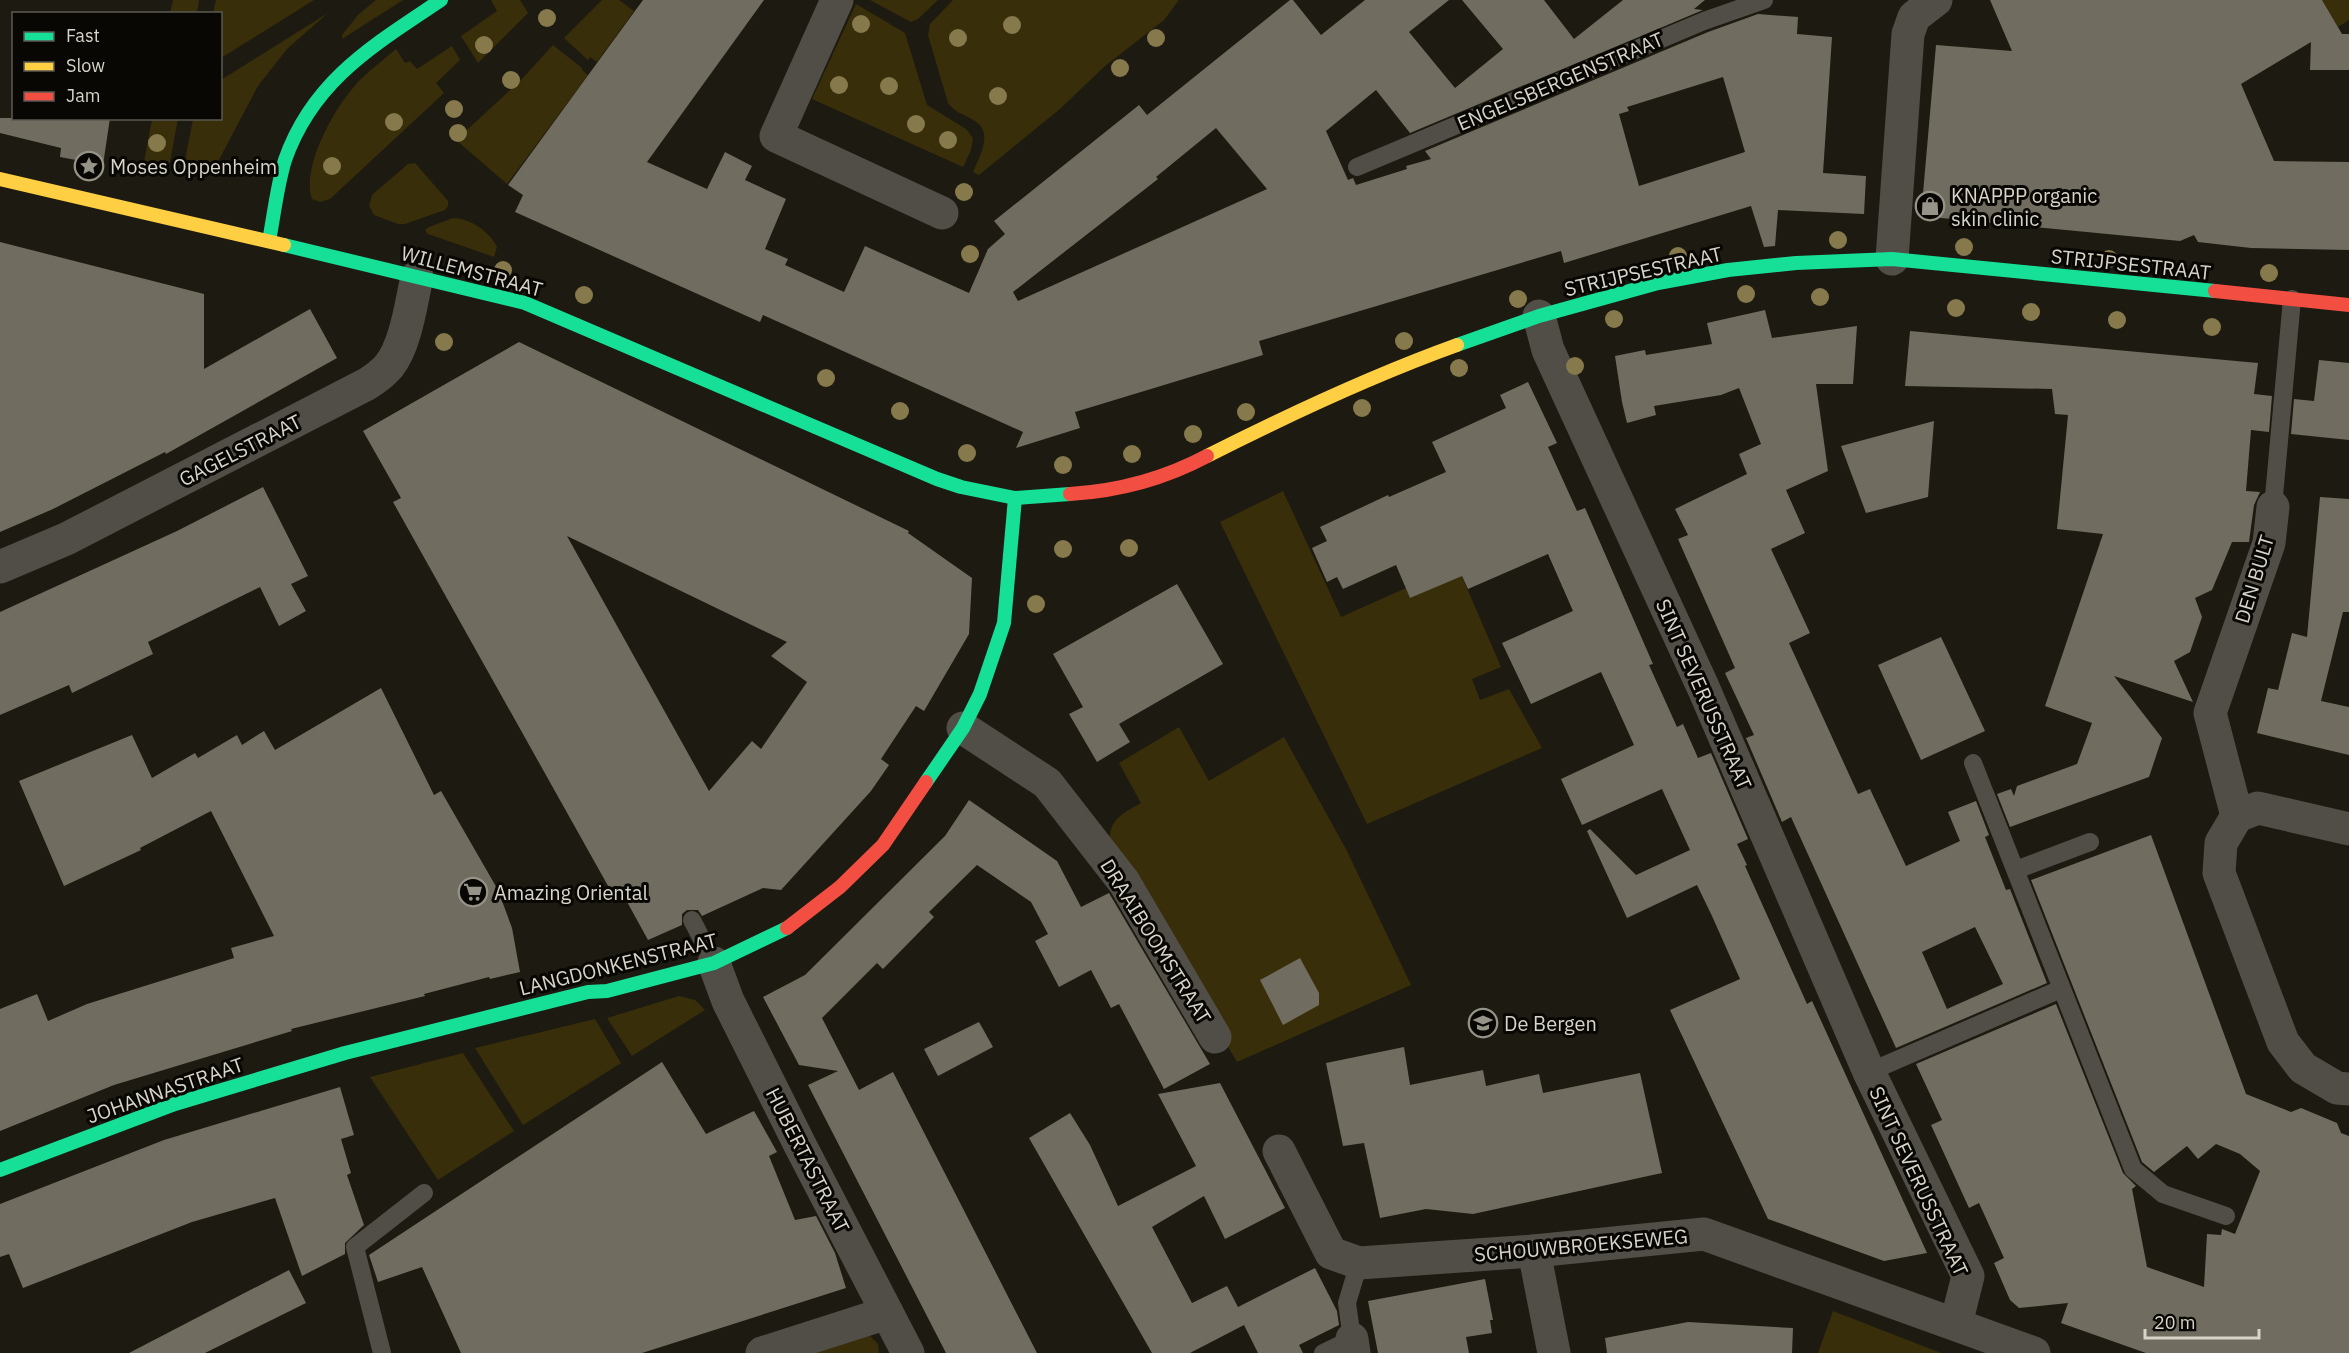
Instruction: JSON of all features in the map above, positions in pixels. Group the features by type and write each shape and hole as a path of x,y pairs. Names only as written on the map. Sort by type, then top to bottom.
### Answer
{"street":[{"path":"269,241 285,161 304,119 332,81 362,53 441,0"},
{"path":"837,0 776,136 942,213"},
{"path":"1892,259 1908,34 1917,6"},
{"name":"WILLEMSTRAAT","path":"0,179 525,303 937,479 961,487 1015,498"},
{"name":"STRIJPSESTRAAT","path":"1015,498 1091,494 1135,485 1179,471 1284,417 1405,364 1539,316 1658,283 1728,270 1796,263 1892,259 2349,305"},
{"name":"GAGELSTRAAT","path":"0,567 66,539 367,384 388,367 400,343 417,277"},
{"name":"SINT SEVERUSSTRAAT","path":"1539,316 1548,350 1702,687 1869,1072 1968,1276 1956,1324"},
{"name":"LANGDONKENSTRAAT","path":"345,1053 588,992 607,991 714,963 790,927 840,888 883,845 963,728 980,694 1004,623 1015,498"},
{"name":"DEN BULT","path":"2237,816 2210,713 2269,543 2273,507"},
{"name":"DRAAIBOOMSTRAAT","path":"963,728 1047,783 1124,882 1215,1036"},
{"path":"2349,828 2258,808 2237,816 2221,843 2219,873 2283,1042 2303,1068 2337,1088 2349,1089"},
{"name":"HUBERTASTRAAT","path":"714,963 733,1011 908,1353"},
{"name":"JOHANNASTRAAT","path":"0,1170 175,1104 345,1053"},
{"name":"SCHOUWBROEKSEWEG","path":"1279,1151 1331,1253 1359,1263 1534,1251 1704,1234 2034,1353"},
{"path":"1534,1251 1554,1353"},
{"path":"762,1353 886,1313"}],"lane":[{"name":"ENGELSBERGENSTRAAT","path":"1357,167 1704,21 1764,0"},
{"name":"DEN BULT","path":"2273,507 2292,300"},
{"path":"1973,764 2133,1169 2163,1194 2226,1215"},
{"path":"2016,870 2090,842"},
{"path":"692,920 714,963"},
{"name":"SINT SEVERUSSTRAAT","path":"1869,1072 2061,989"},
{"path":"382,1353 355,1247 424,1193"},
{"path":"1323,1353 1353,1346 1347,1303 1359,1263"}],"shaded area":[{"path":"173,0 199,0 197,12 170,12"},
{"path":"216,0 314,0 222,57 222,12 213,12"},
{"path":"376,0 403,0 342,39 342,35 358,15"},
{"path":"491,0 520,0 528,13 478,63 461,36 497,11"},
{"path":"602,0 619,0 634,11 597,62 590,57 588,60 564,38"},
{"path":"870,0 938,0 918,19 911,22"},
{"path":"953,0 1179,0 1164,20 1105,66 1060,109 979,175 973,172 983,145 984,132 975,121 948,103 928,35 930,24"},
{"path":"2322,0 2349,0 2349,20 2338,27"},
{"path":"856,4 905,33 927,105 966,129 973,138 971,150 963,167 812,99"},
{"path":"328,13 287,49 258,86 213,171 207,176 183,171 193,120 222,120 222,79"},
{"path":"553,45 588,75 507,184 456,140 520,81"},
{"path":"452,46 460,60 436,83 444,93 330,199 320,202 312,199 310,185 316,152 332,119 361,79 396,49 405,63 410,61 417,69"},
{"path":"152,120 178,120 169,167 144,162"},
{"path":"415,163 448,201 445,210 405,224 398,224 374,215 369,206 372,195 408,164"},
{"path":"453,218 466,220 484,231 497,247 494,257 428,234 425,230"},
{"path":"1283,491 1341,617 1406,588 1410,598 1428,590 1454,558 1501,667 1472,679 1480,700 1509,689 1542,748 1367,824 1220,522"},
{"path":"1179,727 1209,781 1284,737 1346,849 1411,985 1237,1062 1109,842 1112,827 1118,818 1141,803 1119,763"},
{"path":"679,996 695,1000 705,1010 632,1056 607,1018"},
{"path":"595,1019 621,1063 523,1125 475,1048"},
{"path":"463,1053 514,1131 438,1180 370,1077"},
{"path":"1833,1311 1941,1353 1818,1353"},
{"path":"869,1335 878,1344 879,1353 801,1353"}],"building":[{"path":"643,0 764,0 647,162 707,189 725,152 752,166 745,180 786,199 765,249 788,259 785,265 844,292 865,246 969,293 988,249 1005,234 994,221 1139,105 1147,115 1290,0 1293,0 1321,35 1365,0 1449,0 1409,32 1455,88 1503,49 1462,0 1544,0 1574,39 1623,0 1705,0 1694,9 1703,10 1410,133 1376,90 1326,131 1348,180 1353,178 1356,185 1431,159 1425,151 1708,32 1758,14 1798,17 1797,34 1832,37 1823,173 1866,176 1864,214 1778,210 1775,246 1764,247 1751,206 1564,263 1561,251 1259,341 1263,355 1075,412 1080,428 1016,448 1023,432 763,315 760,322 515,212 523,195 508,185","holes":["1723,77 1745,152 1639,186 1619,114 1629,111 1627,107","1216,128 1267,189 1018,301 1013,292 1158,179 1156,177"]},
{"path":"1990,0 2322,0 2342,34 2349,34 2349,70 2310,70 2311,42 2241,84 2274,161 2349,162 2349,250 2251,248 2198,242 2194,235 2180,241 1921,216 1936,45 2012,51"},
{"path":"0,118 110,120 103,165 60,157 61,148 0,133"},
{"path":"0,242 204,294 204,369 310,309 337,358 166,454 165,452 53,509 0,532"},
{"path":"1765,310 1772,338 1857,326 1853,384 1816,384 1828,471 1786,490 1805,533 1771,549 1810,633 1789,643 1858,794 1870,789 1906,866 1960,841 1948,812 1976,801 1989,835 1985,837 2006,890 2010,889 2047,983 1896,1048 1791,817 1782,822 1746,738 1754,735 1725,673 1735,668 1678,539 1688,535 1675,509 1747,474 1739,454 1761,444 1739,388 1721,395 1654,406 1656,415 1627,423 1615,356 1645,350 1646,355 1712,344 1707,323","holes":["1975,927 2003,984 1947,1009 1922,952"]},
{"path":"1910,331 2258,363 2254,394 2272,396 2269,432 2251,430 2246,491 2260,492 2254,505 2249,542 2232,542 2212,590 2195,598 2202,617 2190,652 2174,661 2193,702 2114,676 2162,738 2149,777 2010,827 1997,794 2011,789 2014,796 2017,786 2077,764 2092,723 2045,706 2103,534 2057,529 2068,415 2055,414 2052,389 1905,386"},
{"path":"519,342 909,531 908,533 972,578 969,634 924,711 916,706 881,759 889,765 871,791 781,890 763,888 702,916 698,910 687,910 682,914 682,925 648,940 620,889 612,893 393,502 401,498 363,431","holes":["567,536 787,642 771,656 807,682 761,749 752,741 709,791"]},
{"path":"2319,360 2349,363 2349,440 2291,434 2294,399 2314,401"},
{"path":"1528,382 1557,443 1548,447 1577,511 1585,508 1653,664 1649,665 1677,727 1683,724 1698,758 1711,753 1748,839 1737,844 1747,865 1745,866 1807,1004 1812,1001 1927,1253 1884,1261 1768,1219 1670,1010 1740,979 1712,916 1697,885 1627,918 1587,831 1590,829 1636,875 1690,850 1662,789 1582,825 1561,779 1634,745 1601,672 1531,704 1502,643 1573,611 1548,554 1468,589 1462,576 1410,598 1396,565 1343,589 1337,577 1327,582 1312,548 1327,541 1320,527 1388,495 1389,497 1446,472 1432,442 1506,408 1500,395"},
{"path":"1934,421 1928,497 1866,513 1841,446"},
{"path":"263,487 308,576 291,584 306,611 279,626 260,587 148,642 153,654 72,693 69,685 0,715 0,612 177,531"},
{"path":"2320,497 2349,499 2349,612 2343,612 2321,701 2349,707 2349,755 2257,733 2268,688 2278,690 2292,633 2307,637"},
{"path":"1177,584 1223,664 1119,724 1130,742 1097,762 1069,714 1083,707 1053,654"},
{"path":"1941,637 1985,731 1921,760 1878,665"},
{"path":"381,688 434,795 441,791 498,890 512,928 520,972 490,979 489,977 424,994 425,996 291,1029 292,1031 114,1085 0,1131 0,1009 37,994 48,1021 87,1004 234,958 231,948 274,936 211,811 140,848 141,850 64,886 19,781 132,735 152,778 195,753 198,758 237,735 242,745 264,731 275,750"},
{"path":"969,800 1057,861 1081,907 1109,893 1210,1064 1164,1089 1119,1004 1111,1008 1091,970 1059,987 1035,941 1048,934 1031,902 977,865 929,912 934,917 883,969 877,963 822,1018 859,1090 893,1072 1037,1353 946,1353 808,1085 838,1071 799,1065 763,997 805,975 945,836"},
{"path":"2151,835 2246,1094 2291,1112 2301,1108 2337,1123 2341,1133 2349,1136 2349,1353 2146,1353 2061,1323 2068,1303 2019,1308 2010,1300 1994,1263 2004,1258 1979,1203 1969,1208 1931,1125 1942,1120 1916,1064 2056,1004 2123,1173 2136,1186 2132,1189 2147,1267 2204,1287 2207,1234 2221,1235 2222,1229 2235,1234 2260,1171 2240,1154 2216,1144 2198,1159 2187,1146 2154,1172 2142,1162 2031,880"},
{"path":"1300,958 1319,993 1319,1005 1283,1025 1260,980"},
{"path":"979,1022 993,1047 938,1076 924,1049"},
{"path":"1404,1047 1410,1085 1483,1070 1486,1086 1539,1074 1543,1093 1640,1073 1662,1173 1473,1214 1426,1209 1380,1218 1364,1143 1343,1146 1326,1063"},
{"path":"662,1062 706,1134 754,1111 777,1152 769,1156 795,1220 816,1216 835,1253 846,1288 642,1353 461,1353 422,1267 378,1282 369,1255"},
{"path":"1220,1083 1285,1208 1225,1239 1204,1196 1152,1227 1192,1303 1227,1286 1238,1307 1315,1268 1337,1311 1339,1325 1299,1345 1303,1353 1258,1353 1244,1325 1190,1353 1152,1353 1029,1138 1070,1113 1090,1145 1118,1206 1196,1166 1158,1094"},
{"path":"340,1087 354,1135 341,1139 351,1173 347,1175 364,1225 345,1243 345,1254 302,1276 275,1198 192,1222 23,1288 9,1254 0,1257 0,1204 164,1140"},
{"path":"289,1270 306,1303 205,1353 129,1353"},
{"path":"1485,1279 1493,1320 1490,1320 1492,1333 1466,1337 1469,1353 1378,1353 1368,1301"},
{"path":"1688,1322 1793,1328 1792,1353 1607,1353 1605,1338"}],"traffic: fast":[{"path":"269,241 285,160 297,132 312,108 348,67 392,33 441,0"},
{"path":"284,245 525,303 937,479 961,487 1015,498 1070,494"},
{"path":"1457,345 1539,316 1658,283 1728,270 1796,263 1892,259 2215,291"},
{"path":"926,782 963,728 980,694 1004,623 1015,498"},
{"path":"0,1170 175,1104 345,1053 588,992 607,991 714,963 787,928"}],"traffic: slow":[{"path":"0,179 284,245"},
{"path":"1207,456 1330,397 1457,345"}],"traffic: jam":[{"path":"2215,291 2349,305"},
{"path":"1070,494 1124,487 1158,477 1207,456"},
{"path":"787,928 840,887 883,845 926,782"}],"place":[{"name":"Moses Oppenheim","path":"89,166"},
{"name":"KNAPPP organic skin clinic","path":"1930,206"},
{"name":"Amazing Oriental","path":"473,892"},
{"name":"De Bergen","path":"1483,1023"}]}
